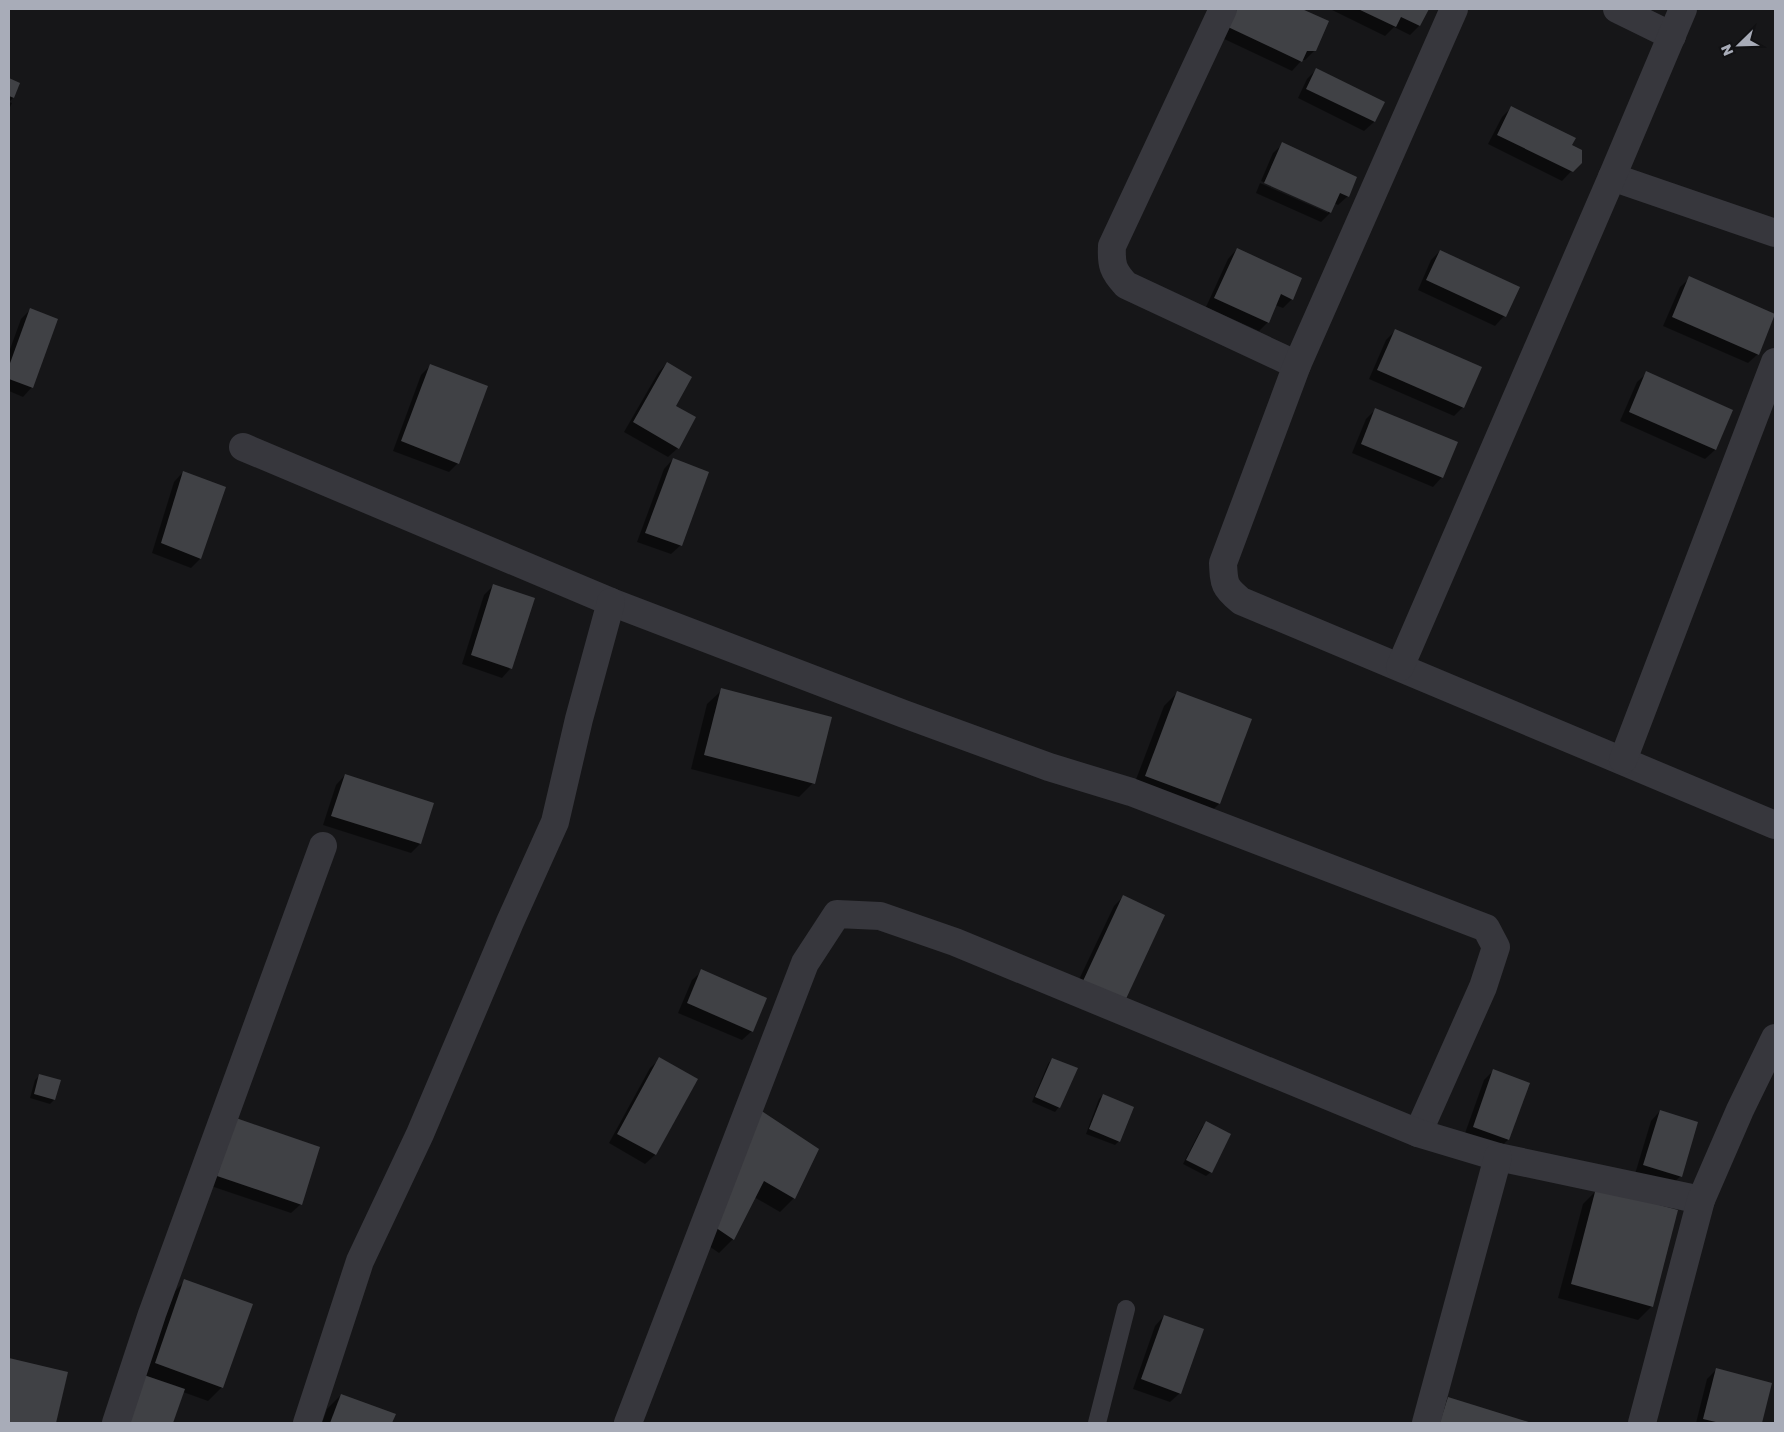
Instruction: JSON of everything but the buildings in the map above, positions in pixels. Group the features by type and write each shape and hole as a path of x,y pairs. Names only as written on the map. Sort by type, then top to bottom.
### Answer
{"street":[{"path":"1223,9 1112,246 1111,260 1116,274 1126,286 1297,365"},
{"path":"1454,9 1297,365 1223,563 1224,580 1228,591 1241,601 1775,825"},
{"path":"1617,9 1672,36"},
{"path":"1400,667 1683,9"},
{"path":"1612,177 1775,233"},
{"path":"1623,760 1775,362"},
{"path":"243,448 611,602 904,714 1049,767 1131,792 1486,928 1496,947 1483,987 1418,1133"},
{"path":"307,1423 360,1261 420,1134 510,922 555,822 579,719 611,602"},
{"path":"116,1423 152,1314 322,846"},
{"path":"628,1423 805,963 837,914 880,916 955,942 1418,1133 1498,1157 1701,1200"},
{"path":"1642,1423 1701,1200 1740,1110 1775,1038"},
{"path":"1426,1423 1498,1157"}],"lane":[{"path":"1096,1423 1126,1309"}]}
